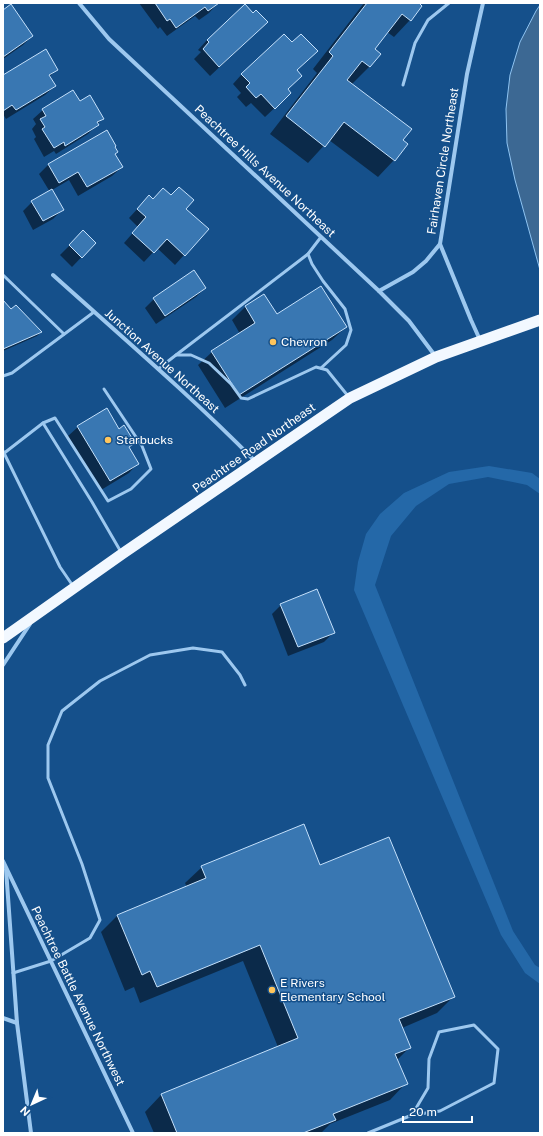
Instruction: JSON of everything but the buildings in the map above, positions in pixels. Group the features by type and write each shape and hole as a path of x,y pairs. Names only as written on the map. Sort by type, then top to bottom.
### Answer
{"highway":[{"name":"Peachtree Road Northeast","path":"3,638 122,554 350,398 436,357 535,321"}],"street":[{"name":"Peachtree Hills Avenue Northeast","path":"79,3 109,39 379,291 409,321 436,357"},
{"name":"Fairhaven Circle Northeast","path":"481,341 440,244 467,74 483,3"},
{"path":"379,291 403,279 413,272 426,261 440,244"},
{"name":"Junction Avenue Northeast","path":"53,275 158,369 236,442 256,463"},
{"path":"3,665 35,616"},
{"name":"Peachtree Battle Avenue Northwest","path":"3,861 133,1133"},
{"name":"Peachtree Battle Avenue Northwest","path":"6,867 17,1023 31,1133"},
{"path":"3,1018 17,1023"}],"lane":[{"path":"403,85 415,43 428,20 448,3"},
{"path":"158,369 308,254 321,236"},
{"path":"308,254 312,264 323,281 346,309 351,330 346,345 321,368"},
{"path":"3,275 64,334"},
{"path":"3,376 12,373 94,312"},
{"path":"176,355 191,355 210,364 231,384 241,398 248,399 316,367 327,370 350,398"},
{"path":"74,588 60,567 3,453 43,423 55,418 108,501 131,489 151,469 142,446 104,389"},
{"path":"43,423 122,554"},
{"path":"13,973 51,961 90,938 100,920 82,864 48,778 48,745 62,711 100,681 150,655 193,648 222,652 240,675 245,685"},
{"path":"368,1133 412,1115 440,1111 494,1084 498,1049 474,1025 438,1032 429,1058 428,1088 412,1115"}],"shaded area":[{"path":"540,5 540,270 515,180 507,143 506,109 510,75 520,42"},
{"path":"489,466 532,473 540,479 540,494 527,485 488,477 449,484 416,506 391,536 375,585 513,931 535,965 540,968 540,984 525,973 501,935 354,590 358,562 366,534 380,514 404,493 449,472"}],"place":[{"name":"Chevron","path":"273,342"},
{"name":"Starbucks","path":"108,440"},
{"name":"E Rivers Elementary School","path":"272,990"}]}
